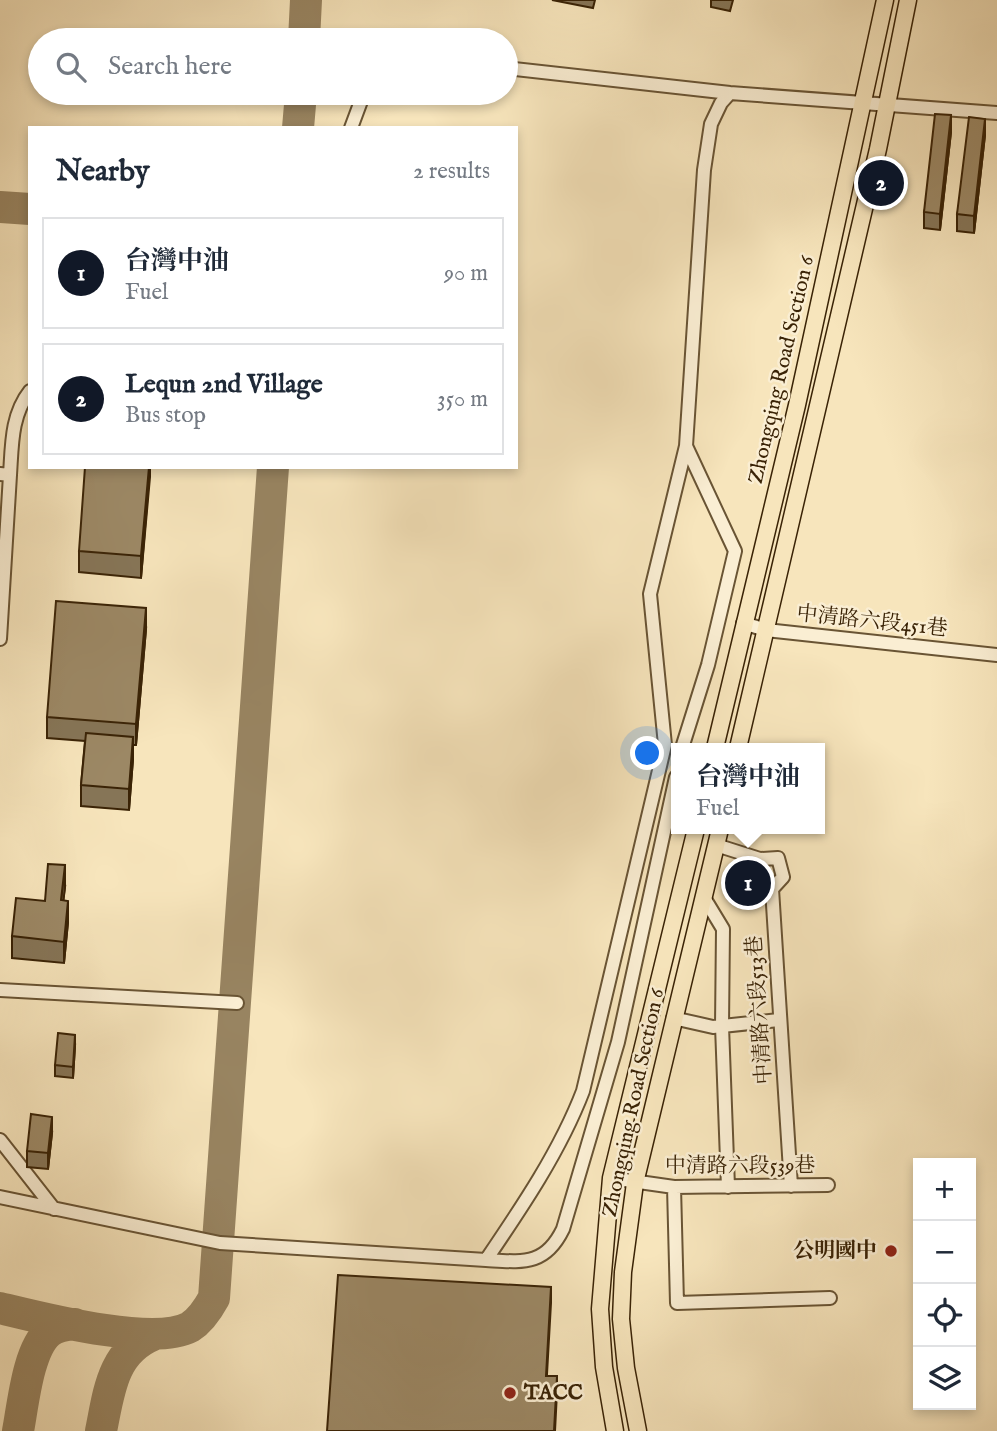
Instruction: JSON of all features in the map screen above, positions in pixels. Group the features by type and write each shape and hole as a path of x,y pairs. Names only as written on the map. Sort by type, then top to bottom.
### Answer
{"main road":[{"name":"Zhongqing Road Section 6","path":"716,743 797,405 884,0"},
{"name":"Zhongqing Road Section 6","path":"739,743 887,105 908,0"},
{"name":"Zhongqing Road Section 6","path":"615,1431 604,1367 600,1309 611,1178 695,834"},
{"name":"Zhongqing Road Section 6","path":"638,1431 626,1368 621,1320 623,1272 635,1183 718,837"}],"street":[{"path":"518,69 730,93 997,113"},
{"path":"486,1260 571,1122 583,1091 665,745 650,594 686,446 704,170 711,124 721,103 730,93"},
{"path":"352,126 360,105"},
{"path":"0,639 5,474 15,420 21,402 28,393"},
{"path":"684,743 708,665 735,551 686,446"},
{"name":"中清路六段451巷","path":"743,623 766,629 997,655"},
{"path":"0,1197 220,1242 486,1260 535,1259 548,1252 563,1229 618,1042 671,800"},
{"name":"中清路六段513巷","path":"718,837 760,859 778,858 783,877 772,889 791,1186"},
{"name":"中清路六段513巷","path":"703,897 723,929 722,1026 728,1187"},
{"path":"0,990 237,1003"},
{"path":"673,1017 722,1026 779,1020"},
{"path":"0,1140 54,1209"},
{"name":"中清路六段539巷","path":"611,1178 674,1187 828,1185"},
{"path":"674,1187 677,1303 830,1298"}],"building":[{"path":"935,114 951,115 940,214 924,212"},
{"path":"969,117 985,119 974,216 957,214"},
{"path":"85,469 149,469 141,556 79,551"},
{"path":"56,601 146,608 136,724 47,717"},
{"path":"86,733 133,737 129,789 81,785"},
{"path":"48,864 65,865 61,900 68,901 64,942 12,936 16,898 45,901"},
{"path":"735,867 765,875 761,889 732,880"},
{"path":"58,1033 75,1035 73,1067 55,1065"},
{"path":"31,1114 52,1117 48,1153 27,1151"},
{"path":"338,1275 551,1287 546,1376 557,1376 554,1431 327,1431"}],"taxiway":[{"path":"305,28 306,0"},
{"path":"298,126 300,105"},
{"path":"0,207 28,209"},
{"path":"0,1308 97,1329 151,1334 190,1327 204,1314 214,1298 273,469"},
{"path":"18,1431 36,1351 49,1332 61,1326 75,1324"},
{"path":"101,1431 110,1388 121,1363 139,1342 153,1335"}],"place":[{"name":"Lequn 2nd Village","path":"881,183"},
{"name":"台灣中油","path":"748,883"},
{"name":"公明國中","path":"891,1251"},
{"name":"TACC","path":"510,1393"}]}
